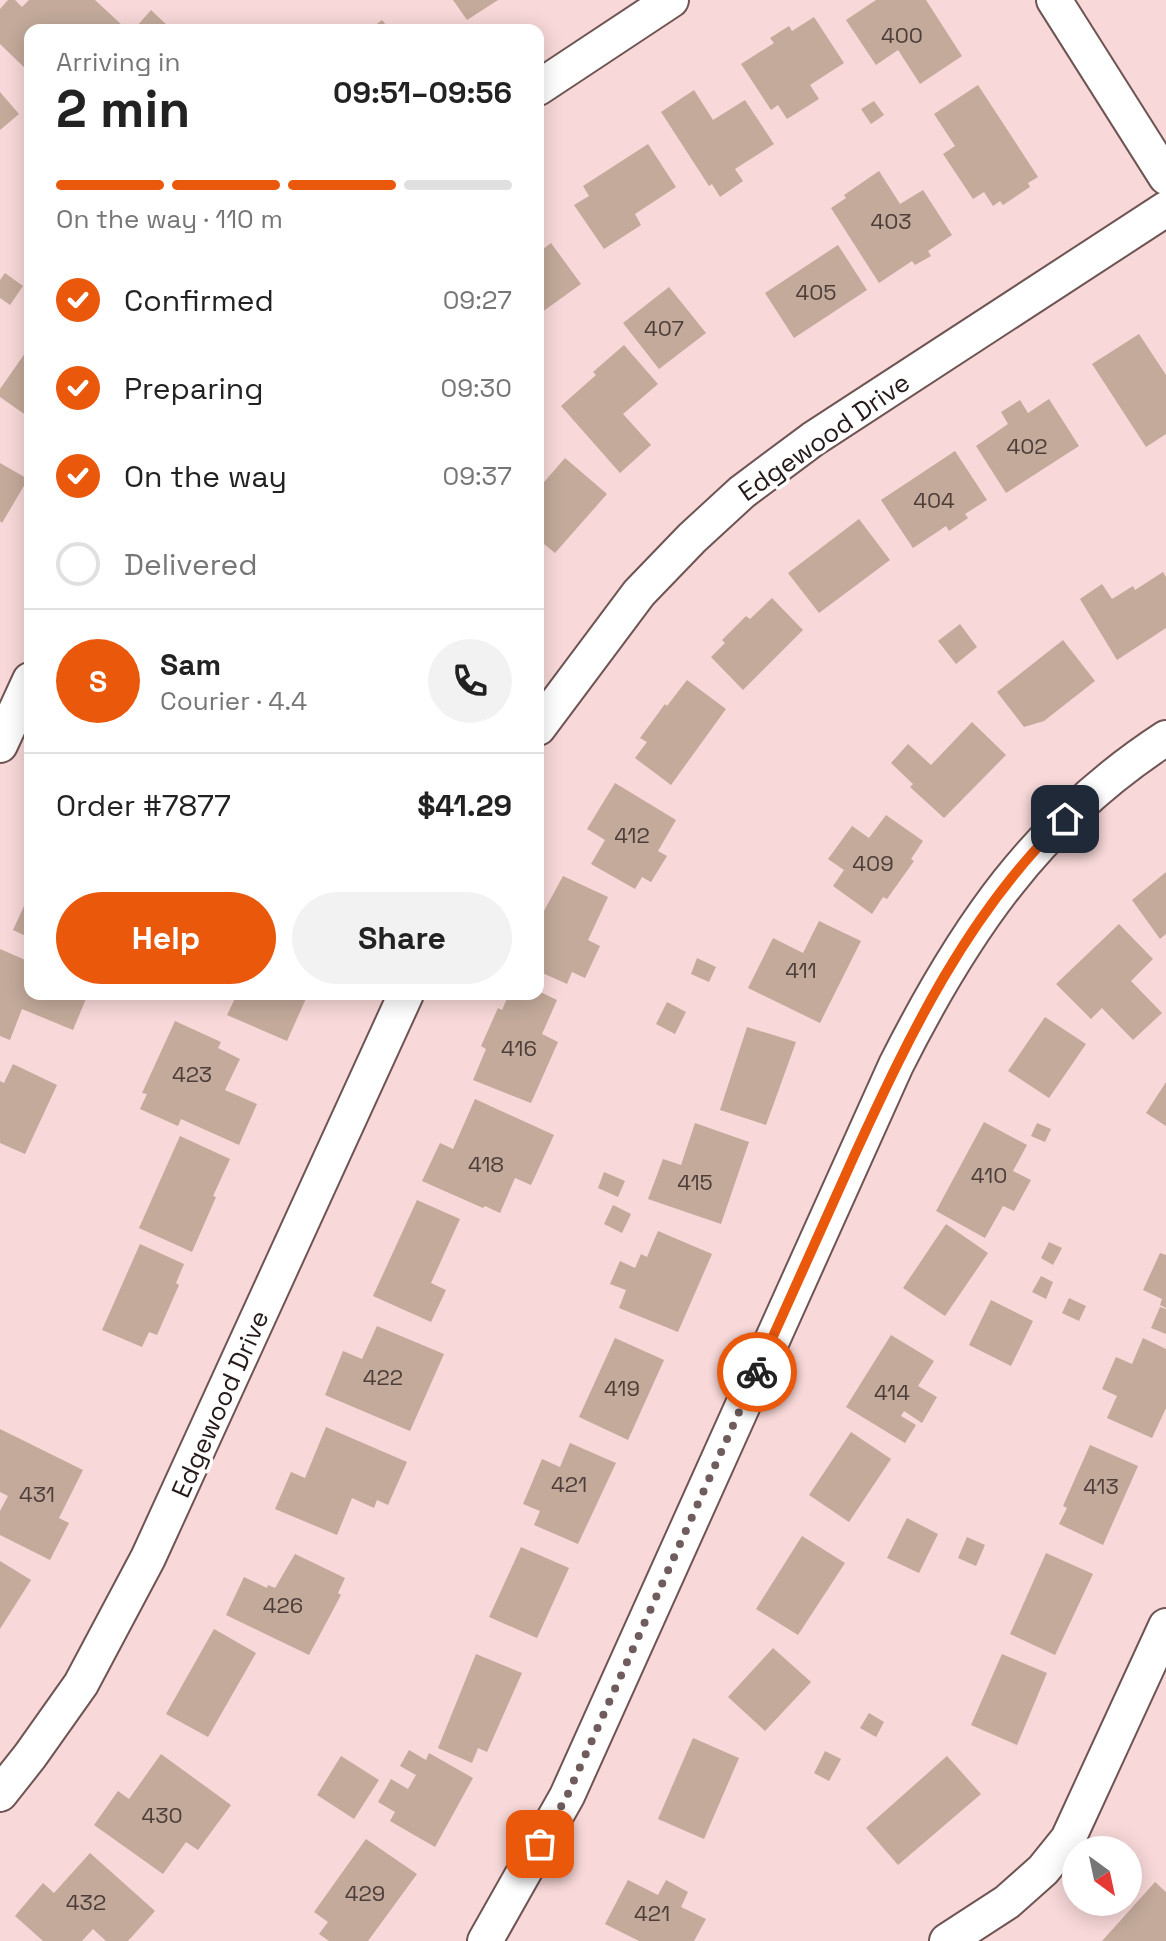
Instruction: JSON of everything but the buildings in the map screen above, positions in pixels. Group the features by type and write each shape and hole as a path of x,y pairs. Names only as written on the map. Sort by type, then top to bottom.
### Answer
{"street":[{"path":"544,84 671,0"},
{"path":"1054,0 1166,177"},
{"name":"Edgewood Drive","path":"544,720 639,593 742,492 813,439 1166,209"},
{"path":"0,745 24,693"},
{"path":"485,1941 567,1796 883,1094 931,995 997,893 1044,839 1086,798 1132,760 1166,738"},
{"name":"Edgewood Drive","path":"0,1794 81,1684 148,1558 403,1000"},
{"path":"947,1941 1007,1902 1043,1870 1068,1839 1166,1626"}],"way so far":[{"path":"540,1844 567,1796 757,1372"}],"route":[{"path":"757,1372 896,1065 931,995 997,893 1065,819"}]}
